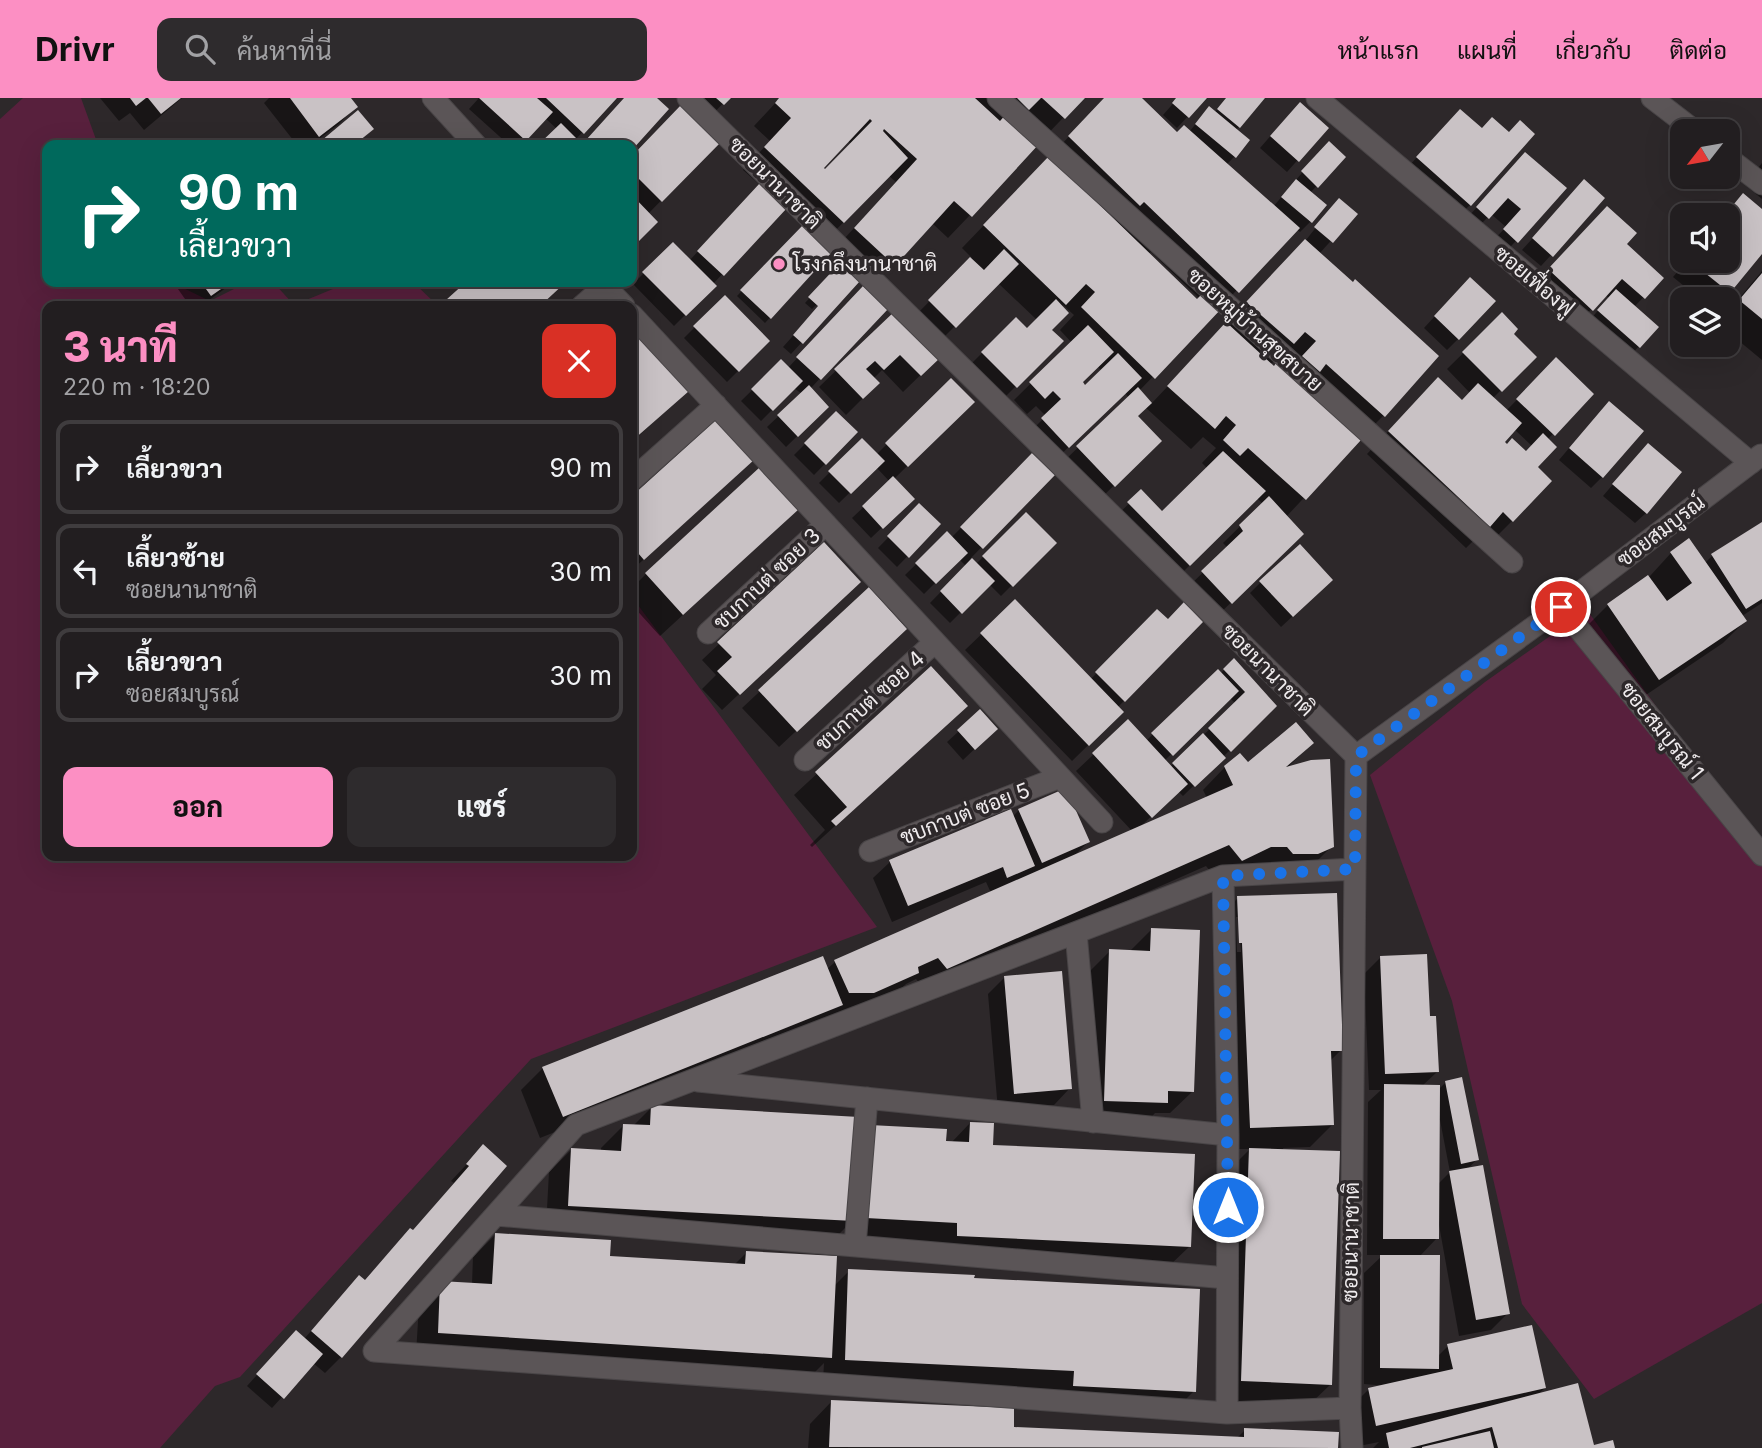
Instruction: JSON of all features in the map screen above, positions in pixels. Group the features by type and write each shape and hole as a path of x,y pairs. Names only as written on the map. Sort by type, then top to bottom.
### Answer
{"street":[{"path":"433,98 471,140"},
{"name":"ซอยนานาชาติ","path":"688,98 1356,756 1350,1408 1352,1448"},
{"name":"ซอยหมู่บ้านสุขสบาย","path":"998,98 1512,562"},
{"name":"ซอยเฟื่องฟู","path":"1317,98 1756,459"},
{"path":"1652,98 1679,119"},
{"path":"1740,167 1762,184"},
{"path":"587,301 600,287"},
{"path":"606,287 619,301"},
{"path":"637,320 1102,822"},
{"path":"637,476 716,405"},
{"name":"ซอยสมบูรณ์","path":"1356,756 1561,607 1756,459"},
{"name":"ชบกาบต่ ซอย 3","path":"708,633 826,524"},
{"name":"ซอยสมบูรณ์ 1","path":"1561,607 1762,855"},
{"name":"ชบกาบต่ ซอย 4","path":"805,760 935,642"},
{"name":"ชบกาบต่ ซอย 5","path":"870,850 1060,777"},
{"path":"1350,1408 1227,1413 374,1351 576,1125 1223,876 1355,869"},
{"path":"1223,876 1228,1135 1227,1413"},
{"path":"1076,933 1093,1122"},
{"path":"693,1080 1228,1135"},
{"path":"855,1246 867,1098"},
{"path":"496,1215 1227,1278"}],"shaded area":[{"path":"23,98 81,98 96,140 42,140 42,287 181,287 210,301 42,301 42,861 637,861 637,604 877,927 531,1059 240,1377 215,1386 160,1448 0,1448 0,119"},
{"path":"238,287 278,287 290,301 210,301"},
{"path":"338,287 418,287 433,301 304,301"},
{"path":"1587,610 1762,854 1762,1303 1594,1399 1522,1304 1452,1001 1370,775 1485,682"}],"building":[{"path":"130,98 146,98 136,106"},
{"path":"148,98 181,98 161,114"},
{"path":"290,98 351,98 358,107 319,137"},
{"path":"479,98 537,98 553,112 525,140"},
{"path":"546,98 617,98 584,134"},
{"path":"624,98 657,98 669,109 637,144 637,140 586,140"},
{"path":"716,98 731,98 724,105"},
{"path":"779,98 975,98 1000,121 1007,113 1039,144 972,217 954,201 895,266 854,228 917,159 884,129 908,158 844,223 764,147 791,118 775,103","holes":["870,119 872,121 825,169"]},
{"path":"1017,98 1041,98 1029,110"},
{"path":"1042,98 1085,98 1065,119"},
{"path":"1104,98 1142,98 1177,132 1184,125 1300,228 1239,293 1144,202 1140,206 1068,136"},
{"path":"1176,98 1207,98 1189,118 1172,103"},
{"path":"1226,98 1265,98 1240,128 1217,109"},
{"path":"1300,102 1329,128 1299,162 1270,136"},
{"path":"681,105 720,143 662,202 637,177 637,151"},
{"path":"1209,106 1250,140 1236,158 1195,124"},
{"path":"1460,109 1482,128 1492,117 1509,132 1520,120 1535,134 1471,206 1416,157"},
{"path":"358,110 374,129 360,140 322,140"},
{"path":"561,123 578,140 543,140"},
{"path":"1329,141 1346,157 1318,188 1301,171"},
{"path":"1525,152 1567,188 1518,243 1503,229 1521,209 1508,198 1489,219 1476,207"},
{"path":"1049,156 1197,299 1205,291 1222,308 1155,379 1081,307 1095,292 1086,284 1066,305 983,225"},
{"path":"1296,179 1327,205 1312,223 1281,197"},
{"path":"1584,179 1605,198 1553,257 1532,238"},
{"path":"760,183 787,208 724,276 697,251"},
{"path":"1743,193 1762,209 1762,254 1735,287 1722,287 1705,273 1740,273 1740,203 1735,203"},
{"path":"1339,198 1358,214 1333,243 1314,227"},
{"path":"637,200 658,222 637,243"},
{"path":"1607,206 1637,233 1627,244 1664,278 1645,299 1622,279 1593,311 1548,269"},
{"path":"804,224 832,252 771,319 740,290"},
{"path":"1305,239 1353,282 1355,279 1439,356 1385,417 1326,364 1320,372 1302,356 1316,341 1305,332 1294,344 1246,302"},
{"path":"673,242 717,286 686,316 642,272"},
{"path":"1004,249 1019,264 956,328 928,300 970,257 984,270"},
{"path":"840,263 860,281 803,344 793,335 818,306 808,297"},
{"path":"1762,273 1762,319 1740,299"},
{"path":"1470,277 1496,301 1459,340 1434,316"},
{"path":"863,286 888,309 821,380 796,357"},
{"path":"205,287 224,287 211,296"},
{"path":"460,287 561,287 545,301 446,300"},
{"path":"1616,289 1659,327 1640,348 1597,310"},
{"path":"725,295 770,341 739,372 693,326"},
{"path":"1056,299 1069,313 1052,330 1064,341 1017,388 981,352 1016,317 1027,328"},
{"path":"896,310 941,357 921,376 900,355 884,370 875,361 866,369 880,383 863,399 834,369"},
{"path":"1502,312 1518,329 1514,334 1537,357 1502,392 1462,352"},
{"path":"1226,322 1361,440 1306,500 1248,448 1240,456 1223,440 1236,425 1226,416 1215,429 1167,386"},
{"path":"1088,325 1114,352 1083,382 1085,385 1118,353 1142,378 1069,448 1041,418 1061,399 1053,391 1045,399 1029,382"},
{"path":"637,332 689,391 637,437"},
{"path":"1556,357 1594,394 1555,436 1516,399"},
{"path":"781,359 803,381 773,411 751,389"},
{"path":"1438,377 1462,400 1478,383 1522,423 1505,442 1507,444 1512,438 1526,451 1543,433 1557,447 1538,467 1552,481 1513,522 1503,512 1490,527 1388,431"},
{"path":"951,378 975,402 908,467 885,443"},
{"path":"809,385 829,407 798,437 777,415"},
{"path":"1138,387 1152,403 1138,416 1162,441 1115,487 1076,446"},
{"path":"1609,401 1644,431 1603,478 1569,448"},
{"path":"836,411 858,432 826,465 804,443"},
{"path":"718,418 755,459 644,560 637,552 637,491"},
{"path":"862,438 885,461 851,494 828,471"},
{"path":"1648,443 1682,472 1647,514 1612,484"},
{"path":"1223,451 1266,491 1190,566 1127,502 1141,489 1162,511"},
{"path":"1032,453 1055,475 983,549 960,527"},
{"path":"760,467 799,509 683,615 645,573"},
{"path":"893,476 915,499 883,529 862,506"},
{"path":"1269,496 1304,534 1232,604 1201,571 1243,531 1239,525"},
{"path":"919,503 941,524 909,558 887,536"},
{"path":"1026,512 1057,543 1013,587 982,556"},
{"path":"1762,522 1762,599 1746,609 1711,554"},
{"path":"947,531 968,553 936,584 915,563"},
{"path":"1689,538 1747,621 1659,680 1607,604 1648,575 1667,601 1692,583 1670,552"},
{"path":"824,542 861,582 740,695 717,671 732,657 717,642"},
{"path":"1300,544 1333,580 1293,617 1259,581"},
{"path":"972,558 995,581 962,614 940,591"},
{"path":"869,587 907,629 797,732 758,690"},
{"path":"1015,599 1124,712 1089,746 980,633"},
{"path":"1184,602 1203,622 1125,702 1095,672 1157,609 1168,619"},
{"path":"1234,658 1277,706 1231,752 1208,728 1245,692 1223,669"},
{"path":"931,666 968,706 836,826 831,821 847,807 815,772"},
{"path":"1218,669 1239,691 1173,756 1151,733"},
{"path":"980,709 998,729 975,750 957,730"},
{"path":"1128,719 1188,784 1152,818 1092,753"},
{"path":"1296,722 1314,743 1286,767 1311,760 1330,759 1334,847 1318,854 1293,854 1287,847 1271,847 1242,861 1229,845 947,969 938,958 918,967 919,973 874,993 849,993 834,960 1233,785 1224,766 1240,753 1248,762"},
{"path":"1203,733 1226,758 1195,787 1172,763"},
{"path":"1066,788 1090,842 1042,863 1018,809"},
{"path":"1011,809 1035,866 1007,878 1003,867 908,906 889,860"},
{"path":"1337,893 1343,1051 1331,1051 1334,1125 1250,1128 1242,943 1239,943 1237,896"},
{"path":"1151,928 1200,930 1194,1092 1168,1091 1168,1103 1104,1101 1109,949 1150,951"},
{"path":"1427,954 1430,1016 1436,1016 1439,1072 1385,1074 1380,956"},
{"path":"823,956 843,1005 563,1117 542,1067"},
{"path":"1062,971 1072,1089 1014,1094 1004,976"},
{"path":"1462,1077 1479,1160 1461,1164 1445,1081"},
{"path":"1384,1084 1440,1085 1439,1239 1383,1239"},
{"path":"651,1105 859,1117 854,1221 568,1206 571,1148 621,1151 623,1124 650,1125"},
{"path":"970,1122 994,1123 993,1145 1195,1154 1191,1247 957,1236 957,1223 866,1218 870,1125 947,1129 946,1141 969,1142"},
{"path":"483,1144 507,1166 342,1358 311,1331 359,1275 365,1280 410,1228 413,1230 469,1166 466,1164"},
{"path":"1249,1148 1340,1151 1332,1385 1241,1381"},
{"path":"1483,1165 1510,1314 1476,1320 1449,1171"},
{"path":"495,1233 611,1240 610,1256 745,1264 746,1251 837,1256 832,1358 438,1333 440,1281 492,1284"},
{"path":"1380,1255 1440,1255 1439,1369 1380,1368"},
{"path":"848,1269 1200,1289 1196,1392 1073,1386 1074,1371 845,1360"},
{"path":"1532,1325 1546,1388 1376,1426 1368,1388 1453,1369 1447,1344"},
{"path":"296,1330 323,1354 284,1399 256,1374"},
{"path":"1578,1383 1594,1445 1613,1440 1615,1448 1498,1448 1492,1427 1410,1448 1389,1448 1386,1433"},
{"path":"831,1400 1014,1408 1014,1427 1244,1437 1244,1428 1339,1432 1338,1448 829,1447"},
{"path":"1490,1431 1494,1448 1422,1448 1422,1447"}],"place":[{"name":"โรงกลึงนานาชาติ","path":"779,264"}],"route":[{"path":"1228,1207 1223,876 1355,869 1356,756 1561,607"}]}
